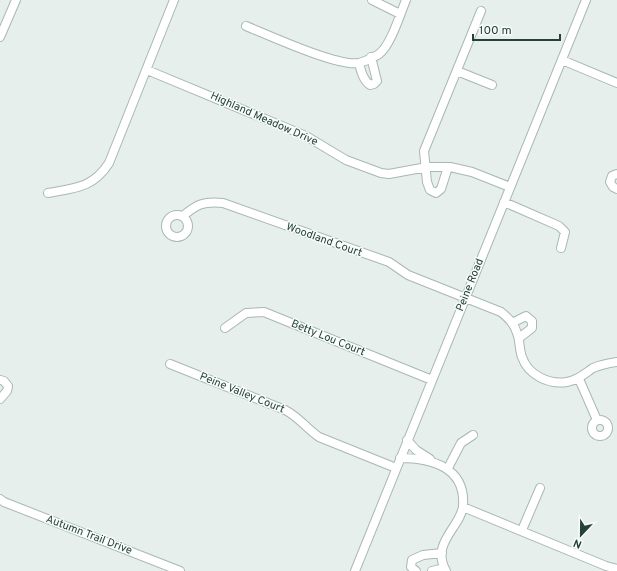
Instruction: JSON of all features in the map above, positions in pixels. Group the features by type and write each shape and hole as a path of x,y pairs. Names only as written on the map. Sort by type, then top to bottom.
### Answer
{"street":[{"path":"0,37 16,0"},
{"path":"48,193 82,186 90,183 103,173 109,163 174,0"},
{"path":"372,0 400,14"},
{"path":"246,26 292,45 336,60 359,63 378,55 388,42 406,0"},
{"name":"Peine Road","path":"355,571 586,0"},
{"path":"448,167 441,189 436,193 430,190 427,182 427,167 424,151 481,11"},
{"path":"359,63 362,75 367,83 370,85 374,84 377,81 371,57"},
{"path":"562,60 617,83"},
{"name":"Highland Meadow Drive","path":"147,70 306,136 346,160 373,170 389,174 427,167 448,167 472,172 510,187"},
{"path":"457,71 492,85"},
{"path":"617,174 612,176 610,182 613,187 617,189"},
{"name":"Woodland Court","path":"183,216 196,205 211,202 223,203 389,262 408,275 501,312 512,323"},
{"path":"504,202 559,226 565,232 561,248"},
{"name":"Betty Lou Court","path":"225,328 246,313 264,312 432,380"},
{"path":"518,338 532,328 532,321 526,316 512,323 518,338 522,358 525,364 536,375 552,382 566,382 578,379 594,368 617,362"},
{"name":"Peine Valley Court","path":"170,364 285,410 297,417 312,433 319,437 396,468"},
{"path":"578,379 597,420"},
{"path":"0,380 8,386 7,391 0,399"},
{"path":"448,468 461,443 473,435"},
{"path":"407,440 416,450 434,462 448,468 460,485 463,507 443,544 442,553 445,569 432,571"},
{"path":"400,458 412,458 434,462"},
{"path":"522,530 540,488"},
{"name":"Autumn Trail Drive","path":"0,499 4,502 180,571"},
{"path":"463,507 522,530 606,566 617,568"},
{"path":"416,571 411,566 412,560 423,555 442,553"}]}
